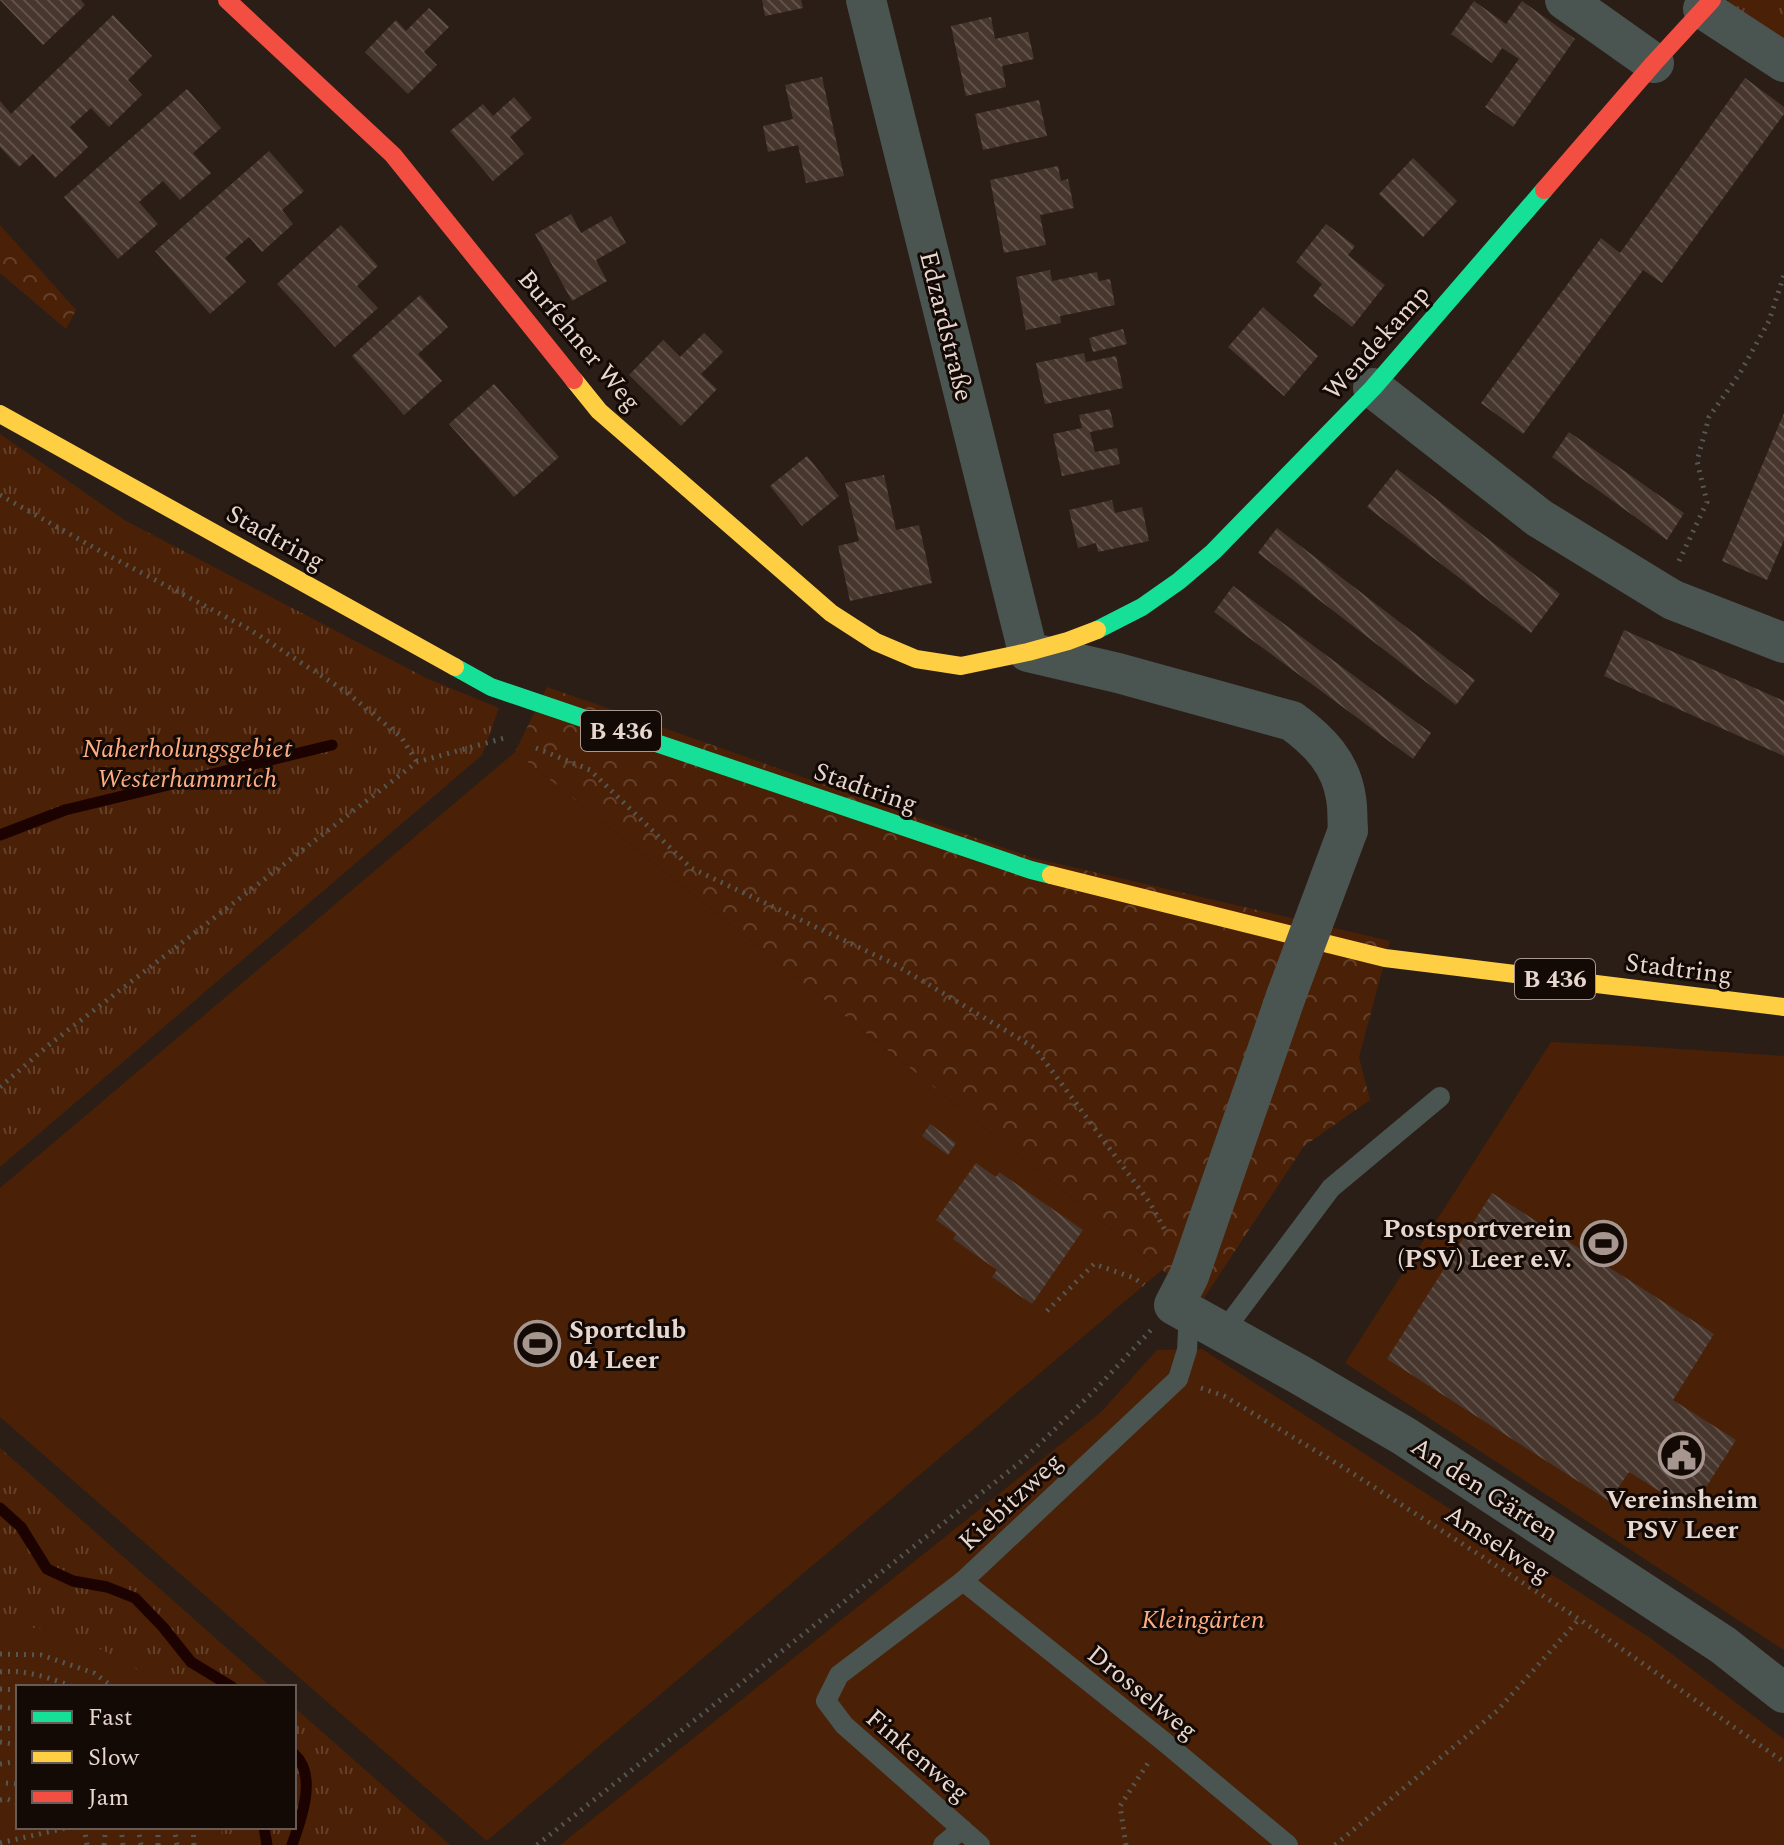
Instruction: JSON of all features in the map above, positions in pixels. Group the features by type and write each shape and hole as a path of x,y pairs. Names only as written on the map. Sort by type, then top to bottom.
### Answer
{"main road":[{"name":"Burfehner Weg","path":"227,0 393,155 599,411 831,613 876,642 916,659 961,666 1028,652"},
{"name":"Wendekamp","path":"1028,652 1068,641 1142,607 1213,552 1373,388 1707,5"},
{"name":"Stadtring","path":"0,414 491,687 1031,870 1385,958 1784,1007"}],"street":[{"name":"Edzardstraße","path":"866,0 1028,652"},
{"path":"1565,0 1654,63"},
{"path":"1707,5 1784,62"},
{"path":"1373,388 1539,518 1673,600 1784,643"},
{"path":"1028,652 1118,673 1292,721 1316,739 1334,762 1346,795 1348,830 1286,996 1194,1307"},
{"name":"An den Gärten","path":"1194,1307 1300,1375 1404,1436 1723,1645 1784,1693"}],"lane":[{"path":"1178,1379 1187,1350 1194,1307 1440,1097"},
{"name":"Kiebitzweg","path":"826,1701 839,1675 963,1581 1178,1379"},
{"name":"Drosselweg","path":"963,1581 1288,1845"},
{"name":"Finkenweg","path":"826,1701 844,1725 980,1845"},
{"path":"943,1845 962,1829"}],"path":[{"path":"1663,594 1707,502 1697,461 1709,417 1740,373 1769,321 1784,275"},
{"path":"0,495 249,629 345,691 401,737 417,762"},
{"path":"0,1087 50,1044 417,762 509,736"},
{"path":"536,748 590,770 691,868 894,964 1035,1048 1150,1203 1194,1307"},
{"path":"1047,1311 1094,1264 1134,1278 1194,1307"},
{"path":"537,1845 1023,1460 1095,1390 1194,1307"},
{"name":"Amselweg","path":"1178,1379 1224,1396 1346,1469 1579,1619 1784,1762"},
{"path":"1335,1845 1497,1711 1579,1619"},
{"path":"0,1654 41,1655 94,1673 110,1685"},
{"path":"0,1672 51,1678 68,1685"},
{"path":"1126,1845 1120,1806 1162,1740"},
{"path":"6,1783 16,1784"},
{"path":"0,1843 61,1829"},
{"path":"104,1845 105,1835"}],"green space":[{"path":"1729,0 1784,0 1784,47 1723,6"},
{"path":"0,225 76,310 66,329 0,273"},
{"name":"Naherholungsgebiet Westerhammrich","path":"0,434 126,521 426,678 499,708 482,755 0,1167"},
{"path":"547,687 1033,858 1390,941 1359,1057 1370,1100 1304,1146 1204,1298 1162,1270 515,752"},
{"name":"Sportclub 04 Leer","path":"515,752 1162,1270 487,1841 0,1417 0,1188"},
{"name":"Postsportverein (PSV) Leer e.V.","path":"1551,1042 1784,1056 1784,1650 1345,1363"},
{"name":"Kleingärten","path":"1202,1349 1652,1639 1784,1739 1784,1845 560,1845 1101,1412 1157,1350"},
{"path":"0,1448 269,1685 16,1685 16,1829 296,1829 296,1709 450,1845 0,1845"},
{"path":"0,1624 62,1631 131,1664 152,1685 16,1685 16,1829 221,1829 223,1845 0,1845"}],"building":[{"path":"0,0 81,0 85,5 43,45"},
{"path":"762,0 801,0 803,8 765,16"},
{"path":"1474,1 1506,24 1522,1 1575,39 1513,127 1485,107 1519,59 1502,48 1492,63 1451,34"},
{"path":"429,8 449,27 424,52 437,65 408,94 365,52 396,20 406,31"},
{"path":"113,15 152,56 128,80 142,95 109,127 91,108 70,127 88,147 55,178 33,154 19,167 0,147 0,101 11,114"},
{"path":"991,17 995,39 1028,32 1034,59 1002,66 1006,87 966,96 951,26"},
{"path":"822,77 844,176 806,183 798,145 768,152 763,126 793,119 785,85"},
{"path":"1745,78 1784,107 1784,114 1662,283 1643,270 1523,434 1481,403 1601,238 1620,253"},
{"path":"187,89 221,128 193,153 211,173 180,200 163,181 139,202 158,224 118,259 64,197"},
{"path":"514,97 532,118 510,137 524,154 493,181 450,131 483,104 493,116"},
{"path":"1039,100 1047,136 983,150 975,114"},
{"path":"269,151 304,191 282,210 293,224 262,252 249,237 225,258 246,282 210,314 155,251"},
{"path":"1413,158 1457,201 1423,237 1379,194"},
{"path":"1058,166 1061,181 1068,179 1074,208 1040,215 1046,245 1004,253 990,180"},
{"path":"571,214 581,233 611,216 626,243 596,260 607,281 572,301 535,234"},
{"path":"1326,224 1355,246 1348,255 1385,285 1352,327 1313,296 1322,284 1296,262"},
{"path":"341,225 378,266 357,286 378,308 335,347 277,284"},
{"path":"1050,270 1052,281 1097,272 1099,281 1110,279 1115,305 1060,316 1061,323 1026,330 1016,277"},
{"path":"420,295 448,327 418,354 442,381 404,415 352,356"},
{"path":"1263,307 1318,356 1284,396 1228,347"},
{"path":"1123,329 1127,344 1093,352 1089,338"},
{"path":"704,333 723,352 701,374 717,389 681,426 629,375 663,340 680,357"},
{"path":"1084,353 1086,362 1116,356 1123,388 1045,404 1036,363"},
{"path":"494,384 559,457 514,497 449,424"},
{"path":"1110,409 1114,427 1090,432 1095,452 1117,448 1120,464 1062,476 1053,434 1082,428 1079,415"},
{"path":"1784,413 1784,540 1767,580 1722,561"},
{"path":"1569,432 1684,513 1667,540 1552,457"},
{"path":"807,456 839,496 802,526 770,486"},
{"path":"1397,469 1560,594 1531,633 1367,507"},
{"path":"884,475 896,530 919,525 932,583 850,601 838,546 859,541 845,483"},
{"path":"1112,500 1115,513 1142,507 1149,541 1098,552 1096,543 1078,548 1069,510"},
{"path":"1277,528 1475,680 1456,705 1258,553"},
{"path":"1233,586 1431,733 1413,759 1214,612"},
{"path":"1624,630 1784,701 1784,756 1604,676"},
{"path":"930,1124 956,1143 948,1155 922,1136"},
{"path":"976,1163 996,1177 999,1172 1083,1230 1032,1304 992,1277 997,1270 953,1239 956,1234 936,1220"},
{"path":"1492,1193 1714,1334 1673,1400 1736,1440 1691,1511 1629,1472 1609,1501 1387,1359"}],"waterway":[{"path":"0,835 65,810 332,745"},
{"path":"0,1508 21,1527 47,1569 73,1581 107,1587 135,1598 191,1662 229,1685"},
{"path":"292,1845 303,1811 306,1785 305,1774 296,1757"},
{"path":"264,1829 267,1845"}],"traffic: fast":[{"path":"1097,630 1142,607 1213,552 1373,388 1544,190"},
{"path":"455,667 491,687 1051,875"}],"traffic: slow":[{"path":"574,380 599,411 831,613 876,642 916,659 961,666 1028,652 1097,630"},
{"path":"0,414 455,667"},
{"path":"1051,875 1385,958 1784,1007"}],"traffic: jam":[{"path":"227,0 393,155 574,380"},
{"path":"1544,190 1712,0"}],"place":[{"name":"Postsportverein (PSV) Leer e.V.","path":"1603,1243"},
{"name":"Sportclub 04 Leer","path":"538,1344"},
{"name":"Vereinsheim PSV Leer","path":"1682,1456"}]}
